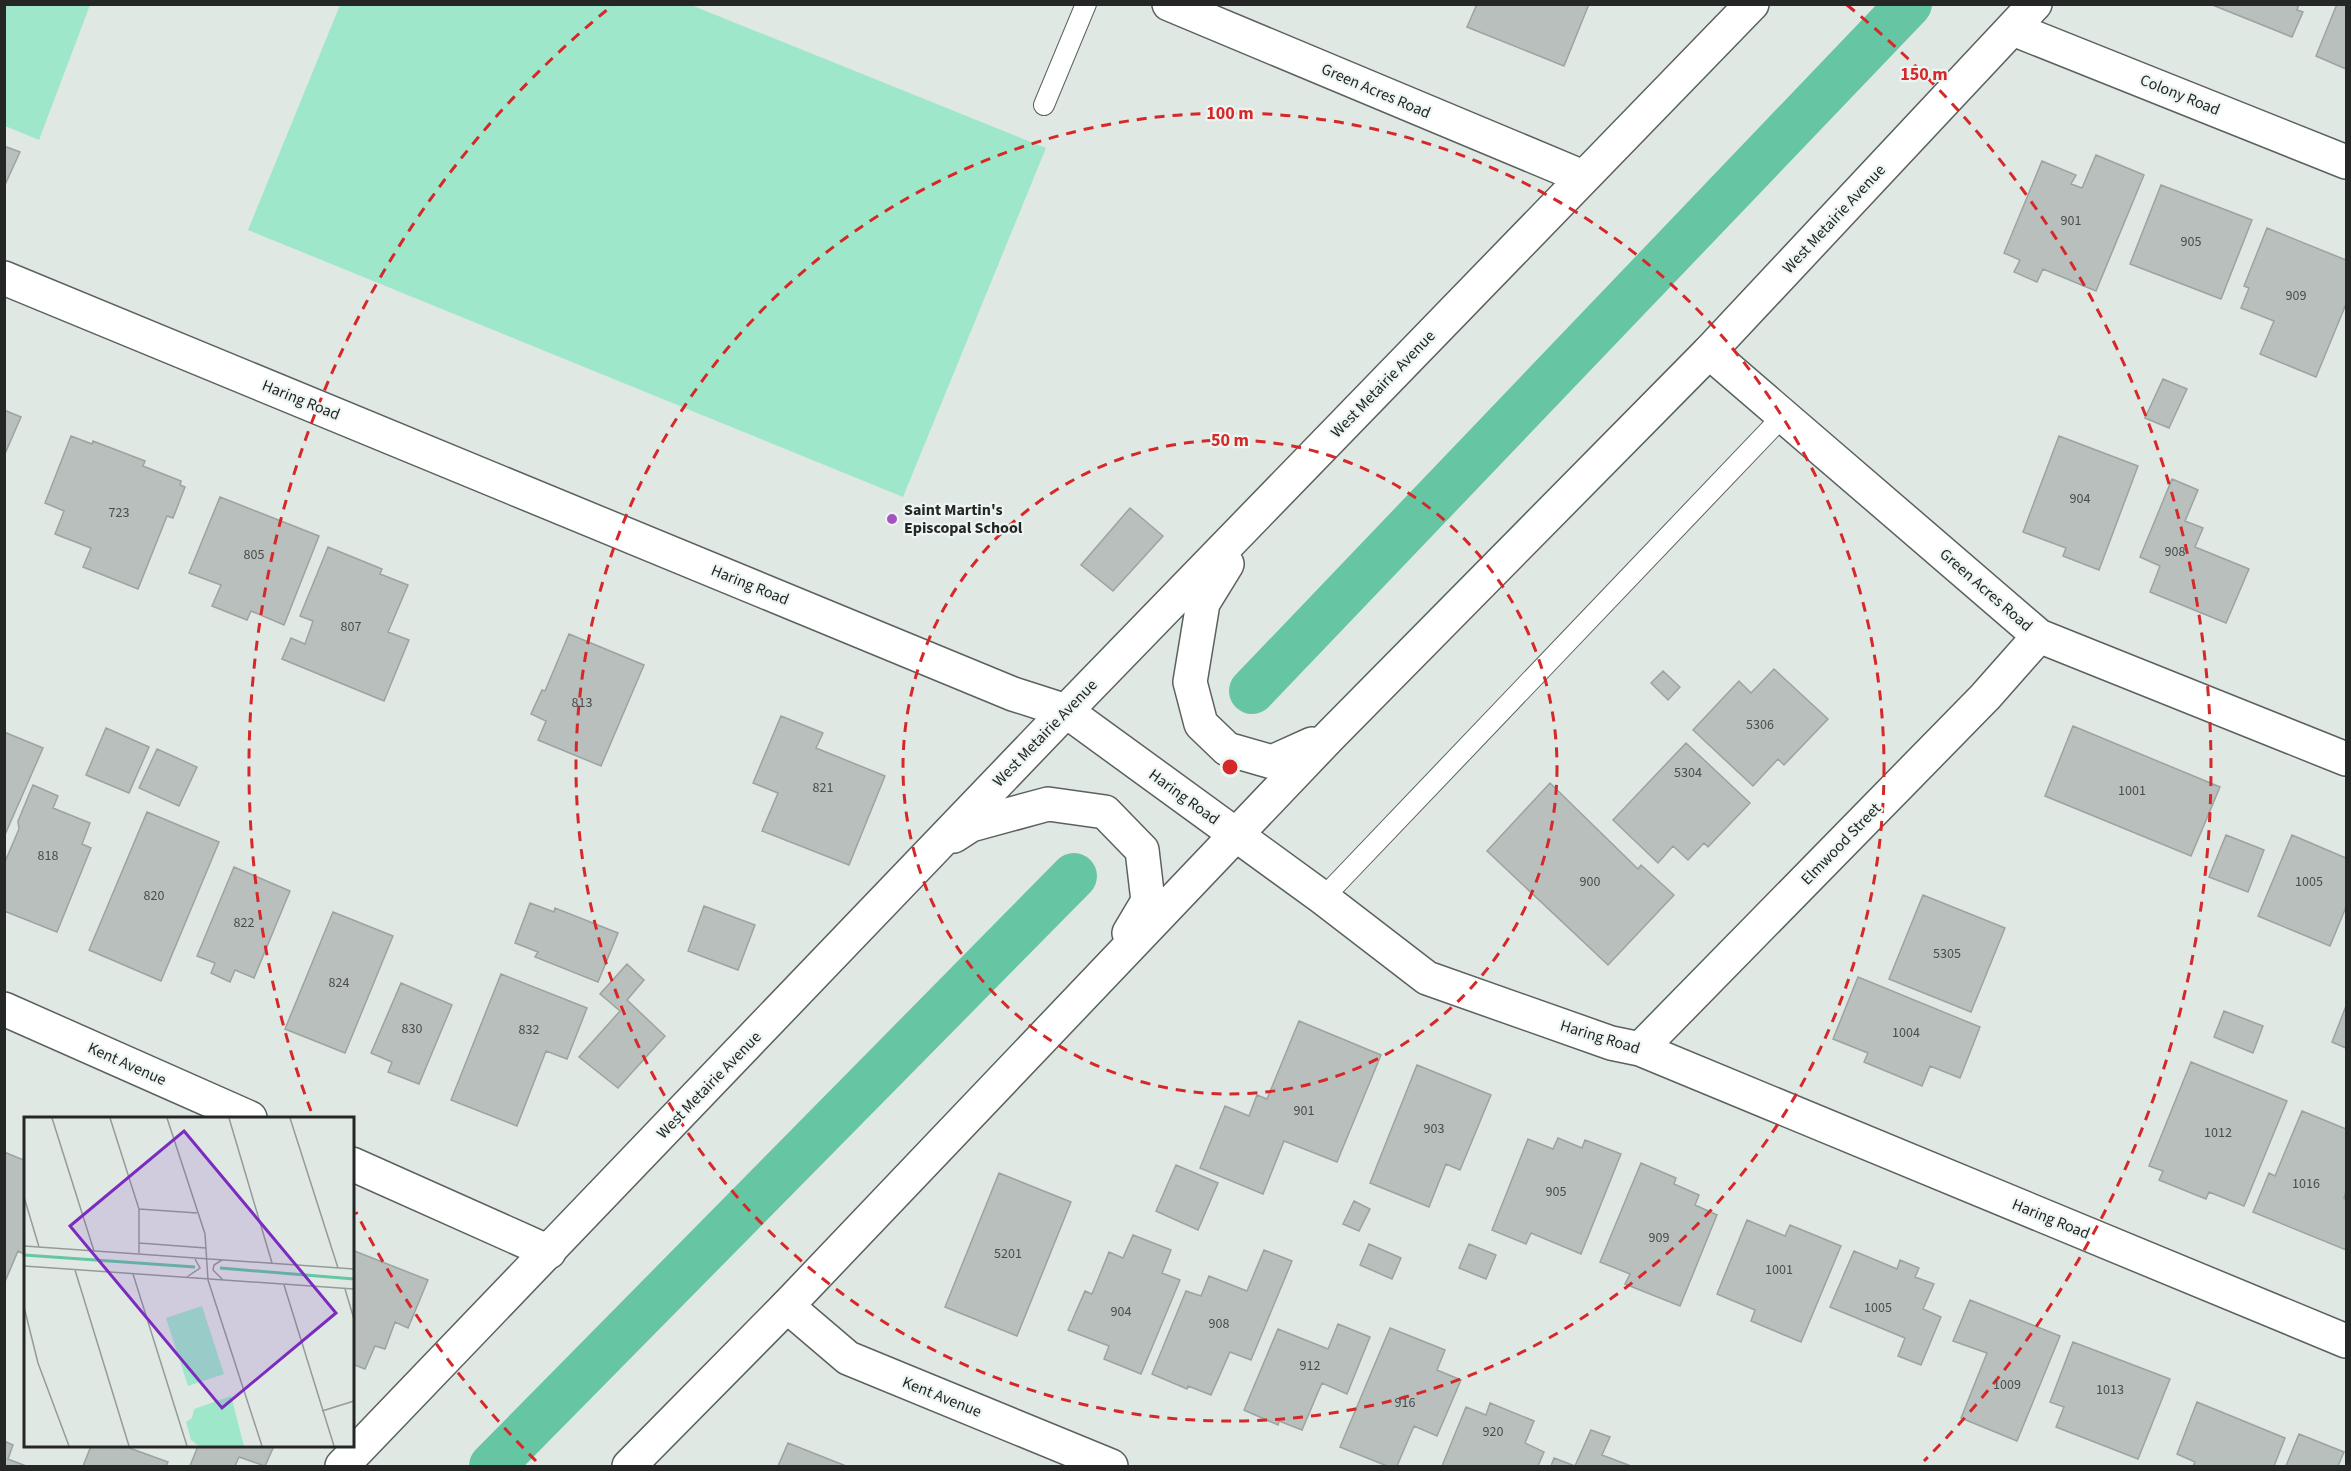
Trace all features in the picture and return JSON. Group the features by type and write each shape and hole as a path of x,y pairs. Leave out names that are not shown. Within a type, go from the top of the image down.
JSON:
{"street":[{"name":"Green Acres Road","path":"1169,4 1583,177"},
{"name":"West Metairie Avenue","path":"342,1467 1066,711 1752,4"},
{"name":"West Metairie Avenue","path":"629,1467 787,1306 1235,834 1709,352 2036,4"},
{"name":"Colony Road","path":"2013,28 2346,162"},
{"name":"Haring Road","path":"4,278 1013,694 1066,711 1323,898 1427,978 1611,1043 1640,1049 2346,1341"},
{"name":"Green Acres Road","path":"1709,352 2039,636 2346,759"},
{"path":"1255,516 1203,603 1190,682 1201,724 1227,749 1272,762 1331,735"},
{"name":"Elmwood Street","path":"1640,1049 1984,697 2039,636"},
{"path":"933,851 970,825 1048,804 1105,812 1142,850 1148,901 1108,968"},
{"name":"Kent Avenue","path":"4,1009 246,1117"},
{"path":"354,1165 549,1252"},
{"name":"Kent Avenue","path":"787,1306 848,1358 1111,1467"}],"lane":[{"path":"1044,105 1086,4"},
{"path":"1323,898 1784,416"}],"green space":[{"path":"4,5 90,5 39,140 5,126"},
{"path":"340,5 691,5 1046,148 903,497 248,230"}],"building":[{"path":"1477,4 1589,4 1564,66 1467,27"},
{"path":"2210,4 2299,4 2297,10 2303,12 2292,37"},
{"path":"2337,4 2346,4 2346,69 2316,56"},
{"path":"4,146 20,152 4,187"},
{"path":"2096,155 2144,175 2096,291 2043,269 2037,282 2014,272 2020,260 2004,253 2042,161 2076,175 2071,184 2082,188"},
{"path":"2161,185 2252,220 2221,299 2130,264"},
{"path":"2267,228 2346,260 2346,304 2316,377 2260,354 2274,321 2241,308 2249,288 2244,286"},
{"path":"2163,379 2187,389 2169,428 2145,418"},
{"path":"4,410 21,417 4,456"},
{"path":"71,436 92,444 93,441 145,461 143,466 181,481 180,485 185,487 173,518 167,516 138,589 83,567 91,548 55,534 64,511 45,503"},
{"path":"2059,436 2138,466 2099,570 2063,556 2066,548 2023,532"},
{"path":"2172,479 2198,490 2185,521 2203,528 2195,547 2249,569 2226,623 2150,592 2160,566 2140,557"},
{"path":"220,497 319,536 284,625 251,611 247,620 212,606 221,585 189,573"},
{"path":"1130,508 1163,536 1113,591 1081,565"},
{"path":"328,547 382,569 380,574 408,585 388,632 409,640 384,701 282,659 291,638 305,644 313,621 300,616"},
{"path":"569,634 644,665 601,766 538,740 546,721 531,714 542,690 545,691"},
{"path":"1774,669 1828,719 1784,765 1778,759 1753,786 1693,730 1739,681 1751,693"},
{"path":"1663,671 1680,687 1668,700 1651,683"},
{"path":"781,716 823,733 816,748 885,776 849,865 762,831 778,793 753,783"},
{"path":"2073,726 2220,787 2191,856 2045,796"},
{"path":"106,728 149,747 129,793 86,775"},
{"path":"4,732 43,748 4,837"},
{"path":"1686,743 1750,803 1708,847 1704,843 1688,860 1673,846 1658,863 1613,820"},
{"path":"157,749 197,767 179,806 139,788"},
{"path":"1550,783 1638,869 1641,865 1674,895 1608,965 1487,851"},
{"path":"33,785 58,796 53,808 90,823 82,844 91,848 57,932 4,911 4,864 19,829 18,821"},
{"path":"147,812 219,842 161,981 89,950"},
{"path":"2226,835 2264,850 2248,892 2209,877"},
{"path":"2292,835 2346,858 2346,907 2330,946 2258,916"},
{"path":"234,867 290,891 254,978 235,970 230,982 211,973 215,963 197,956"},
{"path":"1923,895 2005,928 1971,1012 1889,979"},
{"path":"530,903 554,912 555,908 618,933 598,982 535,957 538,952 515,943"},
{"path":"704,906 755,925 738,970 688,951"},
{"path":"333,912 393,936 345,1053 285,1029"},
{"path":"627,964 644,980 627,1000 665,1036 618,1088 579,1057 620,1011 600,994"},
{"path":"501,974 587,1008 567,1059 546,1051 517,1126 451,1100"},
{"path":"1858,977 1980,1027 1960,1078 1930,1066 1922,1086 1864,1062 1868,1053 1833,1039"},
{"path":"401,983 452,1005 419,1084 388,1072 392,1062 371,1053"},
{"path":"2346,1006 2346,1048 2332,1042"},
{"path":"2224,1011 2263,1026 2253,1053 2214,1037"},
{"path":"1299,1021 1381,1055 1337,1162 1284,1141 1263,1194 1200,1168 1225,1106 1249,1116 1257,1095 1267,1099"},
{"path":"2191,1062 2287,1101 2244,1206 2209,1192 2206,1199 2159,1180 2163,1171 2149,1166"},
{"path":"1417,1065 1491,1095 1460,1170 1446,1164 1429,1207 1370,1183"},
{"path":"2302,1111 2346,1129 2344,1198 2346,1200 2346,1250 2253,1212 2269,1173 2275,1176"},
{"path":"1558,1138 1582,1148 1585,1140 1621,1154 1581,1254 1531,1233 1526,1244 1492,1230 1528,1139 1553,1149"},
{"path":"4,1152 24,1160 24,1254 18,1251 4,1284"},
{"path":"1641,1163 1676,1178 1674,1184 1699,1195 1695,1205 1717,1215 1680,1306 1625,1284 1630,1274 1600,1262"},
{"path":"1176,1165 1218,1183 1198,1230 1156,1211"},
{"path":"999,1173 1071,1202 1017,1336 945,1307"},
{"path":"1354,1201 1370,1209 1359,1231 1343,1224"},
{"path":"1747,1220 1785,1236 1790,1225 1841,1246 1801,1342 1751,1321 1755,1310 1717,1294"},
{"path":"1133,1235 1171,1250 1162,1273 1180,1280 1141,1374 1104,1359 1109,1346 1068,1330 1085,1291 1092,1294 1109,1252 1123,1258"},
{"path":"1369,1244 1401,1258 1392,1279 1360,1265"},
{"path":"1469,1244 1496,1255 1486,1279 1459,1268"},
{"path":"1264,1250 1292,1261 1251,1360 1230,1352 1211,1395 1188,1386 1187,1389 1152,1374 1186,1291 1201,1296 1209,1276 1247,1291"},
{"path":"354,1251 428,1280 408,1328 395,1322 385,1349 375,1346 365,1369 354,1365"},
{"path":"1854,1251 1897,1269 1900,1260 1919,1268 1915,1277 1934,1284 1923,1309 1941,1317 1921,1365 1898,1356 1905,1338 1830,1307"},
{"path":"1970,1300 2060,1336 2017,1441 1961,1418 1987,1353 1953,1341"},
{"path":"1338,1324 1370,1337 1347,1394 1322,1383 1302,1430 1279,1421 1278,1425 1244,1410 1278,1329 1328,1349"},
{"path":"1390,1328 1445,1350 1437,1370 1461,1380 1437,1436 1414,1426 1397,1466 1387,1466 1340,1447"},
{"path":"2073,1342 2170,1379 2138,1459 2056,1427 2064,1407 2050,1402"},
{"path":"2197,1402 2285,1438 2274,1466 2193,1466 2195,1462 2177,1454"},
{"path":"1490,1403 1534,1421 1525,1443 1544,1452 1538,1466 1442,1466 1466,1407 1486,1415"},
{"path":"1591,1430 1610,1437 1602,1455 1631,1466 1575,1466"},
{"path":"2299,1434 2344,1452 2338,1466 2286,1466"},
{"path":"4,1441 13,1445 8,1459 26,1466 4,1466"},
{"path":"788,1443 846,1466 778,1466"},
{"path":"91,1447 127,1447 168,1462 166,1466 83,1466"},
{"path":"198,1447 274,1447 265,1466 239,1457 235,1466 190,1466"},
{"path":"1554,1458 1575,1466 1551,1466"}],"waterway":[{"path":"1252,691 1909,4"},
{"path":"492,1466 1074,876"}],"place":[{"name":"Saint Martin's Episcopal School","path":"892,519"}]}
